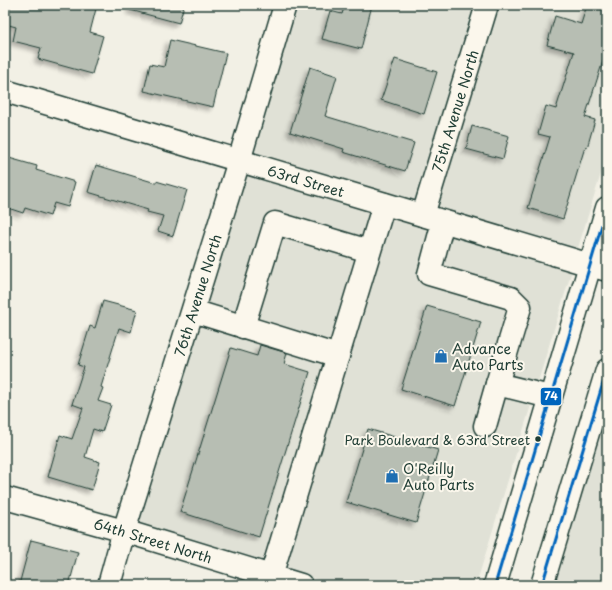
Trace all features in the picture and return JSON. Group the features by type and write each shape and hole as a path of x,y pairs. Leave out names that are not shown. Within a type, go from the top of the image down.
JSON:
{"street":[{"name":"76th Avenue North","path":"109,585 124,531 239,161 285,5"},
{"name":"75th Avenue North","path":"423,216 487,5"},
{"name":"63rd Street","path":"5,91 598,268"},
{"path":"271,576 384,204"},
{"path":"495,585 550,397 598,268 607,208"},
{"path":"443,222 429,274 511,298 520,307 485,426"},
{"path":"243,327 275,223 369,251"},
{"path":"192,311 338,356"},
{"path":"542,585 607,370"},
{"path":"497,384 550,397"},
{"name":"64th Street North","path":"5,498 124,531 301,585"}],"shaded area":[{"path":"297,5 475,5 415,203 253,154"},
{"path":"499,5 607,5 607,154 577,251 436,209"},
{"path":"247,173 572,270 476,585 335,585 138,525"},
{"path":"607,409 607,585 554,585"}],"building":[{"path":"5,5 97,5 90,32 103,36 92,74 38,59 41,48 13,41 16,27 5,24"},
{"path":"131,5 184,5 179,23 130,10"},
{"path":"345,5 372,5 361,49 322,39 330,11 342,14"},
{"path":"587,5 607,5 607,62 603,61 585,117 595,120 587,148 585,147 563,219 528,208 550,137 538,134 546,106 556,109 574,52 547,45 555,16 581,24"},
{"path":"170,40 226,53 213,107 144,91 150,64 164,67"},
{"path":"395,59 437,72 424,114 381,100"},
{"path":"310,67 337,76 325,116 414,143 405,171 343,152 344,149 290,132"},
{"path":"472,126 509,136 503,159 466,149"},
{"path":"9,158 37,166 36,170 75,182 68,207 54,203 50,216 25,208 23,213 5,207 5,171"},
{"path":"96,165 156,183 156,181 187,190 173,236 158,231 163,216 88,192"},
{"path":"103,301 137,310 131,332 119,328 101,387 103,388 98,401 111,405 102,432 93,429 85,457 100,462 92,490 48,477 60,435 72,439 83,408 72,404 84,367 78,365 90,326 95,328"},
{"name":"Advance Auto Parts","path":"427,306 481,322 455,406 401,389"},
{"path":"260,345 287,353 284,364 310,372 259,537 180,512 231,348 257,356"},
{"name":"O'Reilly Auto Parts","path":"368,429 438,450 416,523 346,502"},
{"path":"31,540 78,552 69,585 19,585"}],"transit line":[{"name":"74","path":"495,585 607,208"},
{"name":"74","path":"542,585 607,370"}],"place":[{"name":"Advance Auto Parts","path":"441,356"},
{"name":"Park Boulevard & 63rd Street","path":"538,439"},
{"name":"O'Reilly Auto Parts","path":"392,476"}]}
